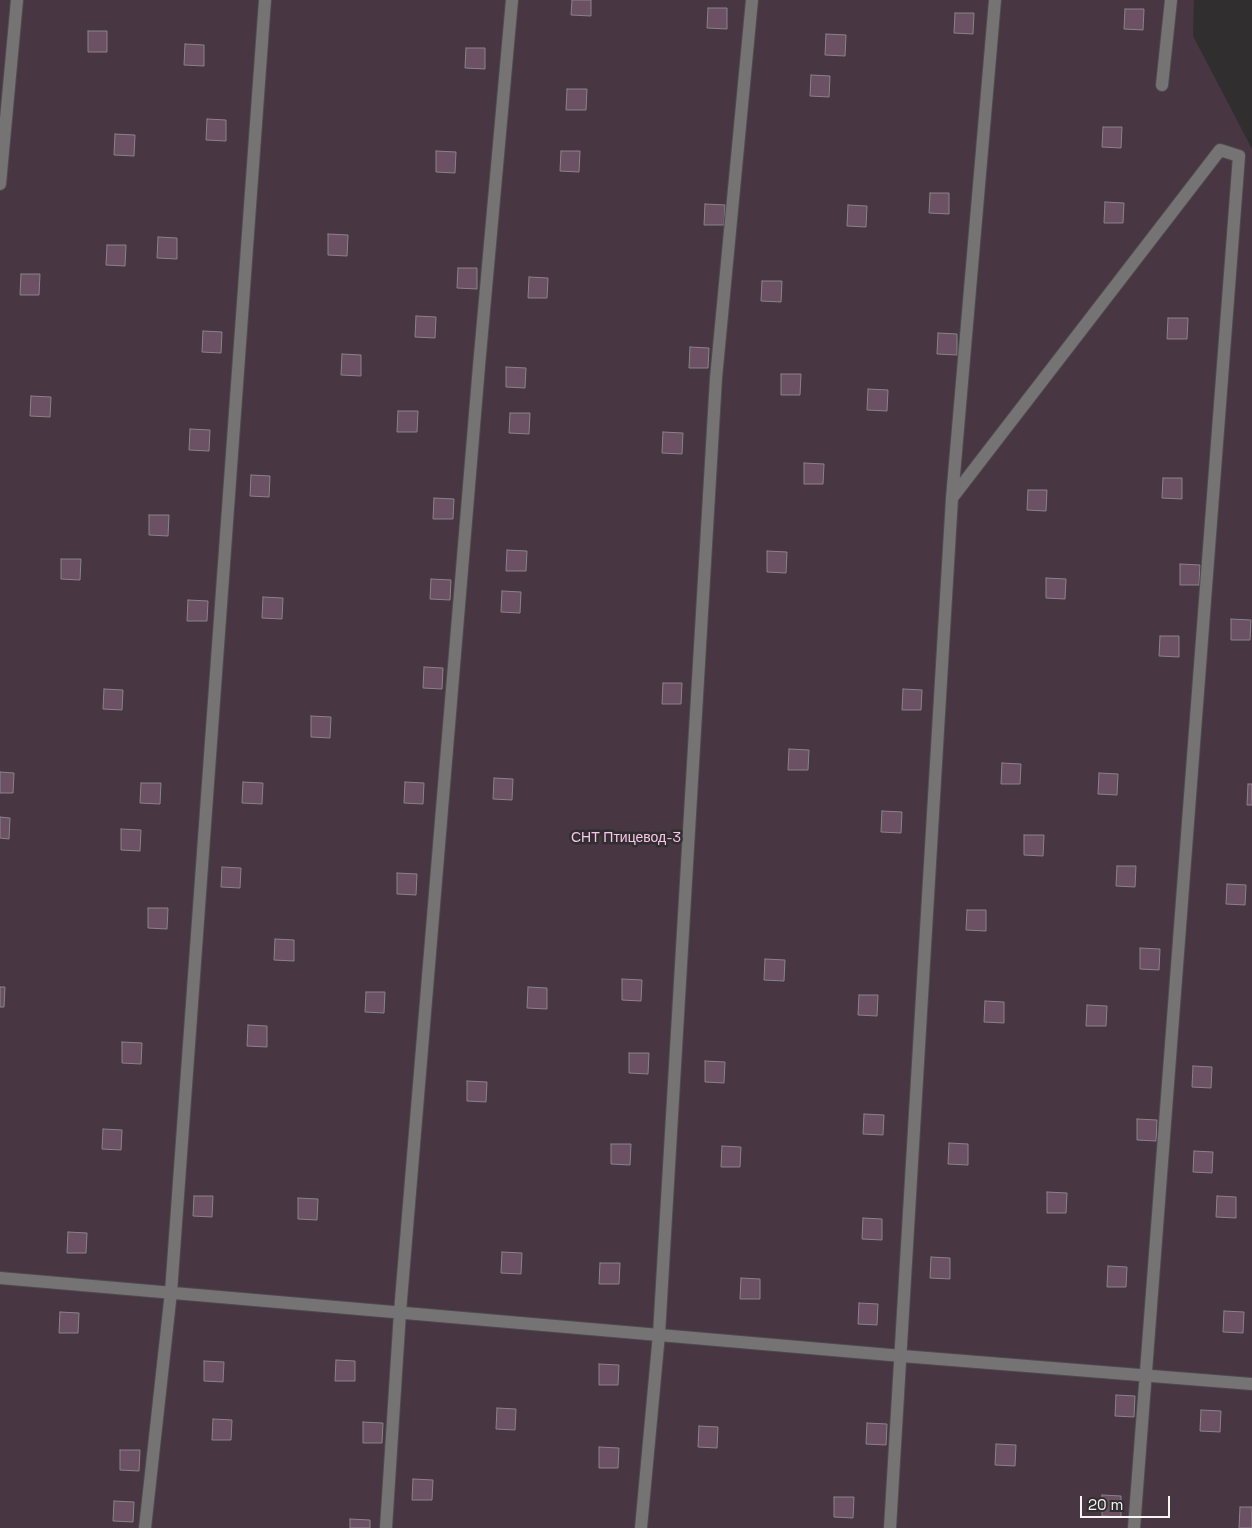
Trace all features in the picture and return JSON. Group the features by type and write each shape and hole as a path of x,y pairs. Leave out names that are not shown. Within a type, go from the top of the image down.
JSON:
{"lane":[{"path":"0,184 17,0"},
{"path":"145,1528 171,1292 265,0"},
{"path":"386,1528 400,1312 479,366 512,0"},
{"path":"641,1528 659,1334 716,378 752,0"},
{"path":"890,1528 902,1356 952,498 995,0"},
{"path":"1162,86 1171,0"},
{"path":"952,498 1220,150 1239,156 1134,1528"},
{"path":"0,1278 902,1356 1252,1384"}],"green space":[{"name":"СНТ Птицевод-3","path":"0,0 1194,0 1193,36 1252,149 1252,1528 0,1528"}],"building":[{"path":"572,0 591,0 591,16 571,15"},
{"path":"708,8 727,8 727,29 707,28"},
{"path":"1125,9 1144,9 1143,30 1124,29"},
{"path":"955,13 974,13 973,34 954,33"},
{"path":"88,31 107,31 107,52 88,52"},
{"path":"826,34 846,35 845,56 825,55"},
{"path":"185,44 204,45 204,66 184,65"},
{"path":"466,48 485,48 485,69 465,68"},
{"path":"811,75 830,76 829,97 810,96"},
{"path":"567,89 587,89 586,110 566,110"},
{"path":"207,119 226,120 226,141 206,140"},
{"path":"1103,127 1122,127 1121,148 1102,147"},
{"path":"115,134 135,135 134,156 114,155"},
{"path":"436,151 456,152 455,173 436,172"},
{"path":"561,151 580,151 579,172 560,171"},
{"path":"930,193 949,193 949,214 929,213"},
{"path":"1105,202 1124,203 1123,223 1104,223"},
{"path":"705,204 725,205 724,225 704,225"},
{"path":"848,205 867,206 866,227 847,226"},
{"path":"328,234 348,235 347,256 328,255"},
{"path":"158,237 177,238 177,259 157,258"},
{"path":"107,245 126,245 125,266 106,265"},
{"path":"458,268 477,268 477,289 457,288"},
{"path":"21,274 40,274 39,295 20,295"},
{"path":"529,277 548,278 547,298 528,298"},
{"path":"762,281 782,281 781,302 761,301"},
{"path":"416,316 436,317 435,338 415,337"},
{"path":"1168,318 1188,318 1187,339 1167,339"},
{"path":"203,331 222,332 221,353 202,352"},
{"path":"938,333 957,334 957,355 937,354"},
{"path":"690,347 709,348 708,368 689,368"},
{"path":"342,354 361,355 361,376 341,375"},
{"path":"506,367 526,368 525,388 506,387"},
{"path":"781,374 801,374 800,395 781,395"},
{"path":"868,389 888,390 887,411 867,410"},
{"path":"31,396 51,397 50,417 30,416"},
{"path":"398,411 418,411 417,432 397,432"},
{"path":"510,413 530,413 529,434 509,433"},
{"path":"190,429 210,430 209,451 189,450"},
{"path":"663,432 683,433 682,454 662,453"},
{"path":"804,463 824,464 823,484 804,484"},
{"path":"251,475 270,476 269,497 250,496"},
{"path":"1163,478 1182,478 1182,499 1162,498"},
{"path":"1028,490 1047,490 1046,511 1027,510"},
{"path":"434,498 454,499 453,519 433,519"},
{"path":"149,515 169,515 168,536 149,535"},
{"path":"507,550 527,551 526,571 506,571"},
{"path":"767,551 787,552 786,573 767,572"},
{"path":"61,559 81,559 80,580 61,579"},
{"path":"1180,564 1200,565 1199,585 1180,585"},
{"path":"1046,578 1066,579 1065,599 1046,598"},
{"path":"431,579 451,580 450,600 430,599"},
{"path":"502,591 521,592 520,613 501,612"},
{"path":"263,597 283,598 282,619 262,618"},
{"path":"188,600 208,601 207,621 187,621"},
{"path":"1231,619 1251,620 1250,640 1231,640"},
{"path":"1160,636 1179,636 1179,657 1159,656"},
{"path":"424,667 443,668 442,689 423,688"},
{"path":"663,683 682,683 681,704 662,704"},
{"path":"104,689 123,690 122,710 103,709"},
{"path":"903,689 922,690 921,710 902,710"},
{"path":"311,716 331,717 330,738 311,737"},
{"path":"789,749 809,750 808,770 788,770"},
{"path":"1002,763 1021,764 1020,784 1001,784"},
{"path":"0,772 14,773 13,793 0,793"},
{"path":"1099,773 1118,774 1117,795 1098,794"},
{"path":"494,778 513,779 512,800 493,799"},
{"path":"243,782 263,783 262,804 242,803"},
{"path":"405,782 424,783 423,804 404,803"},
{"path":"141,783 161,783 160,804 140,803"},
{"path":"1248,784 1252,784 1252,805 1247,805"},
{"path":"882,811 902,812 901,833 881,832"},
{"path":"0,817 10,818 9,839 0,838"},
{"path":"121,829 141,830 140,851 121,850"},
{"path":"1024,835 1044,835 1043,856 1024,855"},
{"path":"1117,866 1136,866 1135,887 1116,886"},
{"path":"222,867 241,868 240,888 221,887"},
{"path":"397,873 417,874 416,895 397,894"},
{"path":"1227,884 1246,885 1245,905 1226,904"},
{"path":"148,908 168,908 167,929 148,928"},
{"path":"967,910 986,910 986,931 966,930"},
{"path":"275,939 294,940 294,961 274,960"},
{"path":"1140,948 1160,949 1159,970 1140,969"},
{"path":"765,959 785,960 784,981 764,980"},
{"path":"622,979 642,980 641,1001 622,1000"},
{"path":"0,987 5,987 4,1007 0,1007"},
{"path":"528,987 547,988 547,1009 527,1008"},
{"path":"366,992 385,992 384,1013 365,1012"},
{"path":"859,995 878,995 877,1016 858,1015"},
{"path":"985,1001 1004,1002 1004,1023 984,1022"},
{"path":"1087,1005 1107,1006 1106,1026 1086,1026"},
{"path":"248,1025 267,1026 267,1047 247,1046"},
{"path":"122,1042 142,1043 141,1064 122,1063"},
{"path":"629,1053 649,1053 648,1074 629,1073"},
{"path":"705,1061 725,1062 724,1083 705,1082"},
{"path":"1193,1066 1212,1067 1211,1088 1192,1087"},
{"path":"467,1081 487,1082 486,1102 467,1101"},
{"path":"864,1114 884,1115 883,1135 863,1134"},
{"path":"1137,1119 1157,1120 1156,1141 1137,1140"},
{"path":"103,1129 122,1130 121,1150 102,1149"},
{"path":"949,1143 968,1144 968,1165 948,1164"},
{"path":"611,1144 631,1144 630,1165 611,1164"},
{"path":"722,1146 741,1147 740,1167 721,1167"},
{"path":"1194,1151 1213,1152 1212,1173 1193,1172"},
{"path":"1047,1192 1067,1193 1066,1213 1047,1213"},
{"path":"194,1196 213,1196 212,1217 193,1216"},
{"path":"1217,1196 1236,1197 1236,1218 1216,1217"},
{"path":"298,1198 318,1199 317,1220 298,1219"},
{"path":"863,1218 882,1219 882,1240 862,1239"},
{"path":"68,1232 87,1233 86,1253 67,1253"},
{"path":"502,1252 522,1253 521,1274 501,1273"},
{"path":"931,1257 950,1258 950,1279 930,1278"},
{"path":"600,1263 620,1263 619,1284 599,1284"},
{"path":"1108,1266 1127,1267 1126,1287 1107,1287"},
{"path":"741,1278 760,1279 760,1299 740,1299"},
{"path":"859,1303 878,1304 877,1325 858,1324"},
{"path":"1224,1311 1244,1312 1243,1333 1223,1332"},
{"path":"60,1312 79,1313 78,1333 59,1333"},
{"path":"336,1360 355,1361 355,1381 335,1381"},
{"path":"204,1361 224,1362 223,1382 204,1381"},
{"path":"599,1364 619,1365 618,1385 599,1385"},
{"path":"1116,1395 1135,1396 1134,1417 1115,1416"},
{"path":"497,1408 516,1409 515,1430 496,1429"},
{"path":"1201,1410 1221,1411 1220,1432 1200,1431"},
{"path":"213,1419 232,1420 231,1440 212,1440"},
{"path":"363,1422 383,1423 382,1443 363,1443"},
{"path":"867,1423 887,1424 886,1445 866,1444"},
{"path":"699,1426 718,1427 717,1448 698,1447"},
{"path":"996,1444 1016,1445 1015,1466 995,1465"},
{"path":"599,1447 619,1448 618,1468 599,1468"},
{"path":"120,1450 140,1450 139,1471 120,1470"},
{"path":"413,1479 433,1480 432,1500 412,1500"},
{"path":"1102,1495 1121,1496 1121,1517 1102,1516"},
{"path":"834,1497 854,1497 853,1518 834,1517"},
{"path":"114,1501 134,1502 133,1522 113,1521"},
{"path":"1240,1507 1252,1507 1252,1528 1239,1528"},
{"path":"350,1519 370,1520 370,1528 350,1528"}]}
